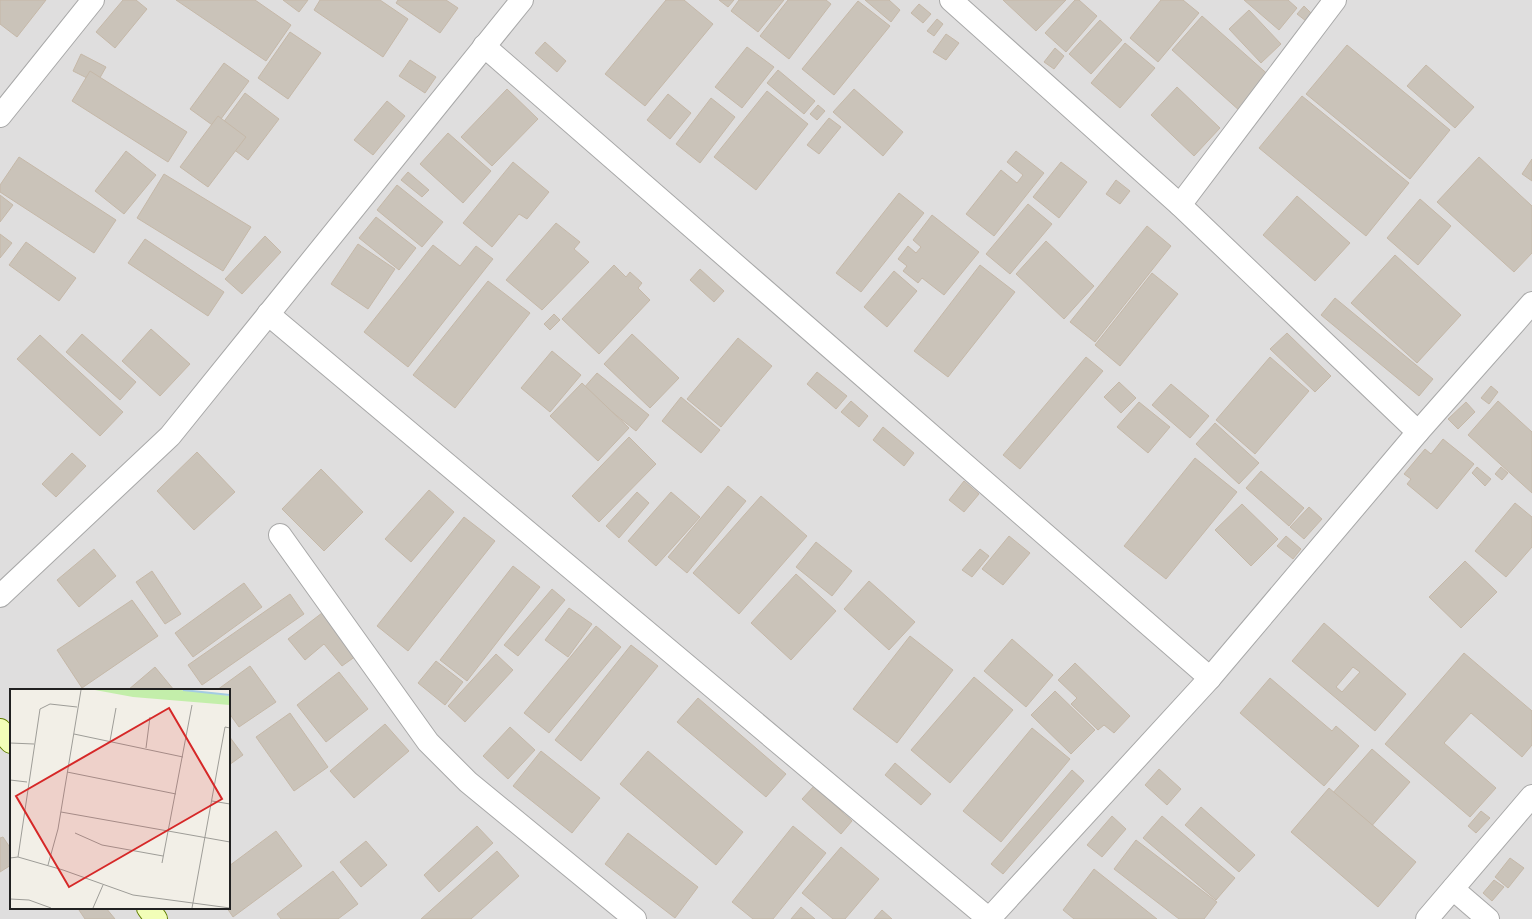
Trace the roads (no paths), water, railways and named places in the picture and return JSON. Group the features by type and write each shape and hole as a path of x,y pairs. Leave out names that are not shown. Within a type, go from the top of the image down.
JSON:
{"street":[{"path":"0,116 92,0"},
{"path":"0,596 170,436 522,0"},
{"path":"951,0 1180,204 1418,432"},
{"path":"1180,204 1335,0"},
{"path":"484,46 1210,678"},
{"path":"268,314 989,919 1210,678 1418,432 1532,303"},
{"path":"280,535 428,742 468,782 635,919"},
{"path":"0,730 10,741"},
{"path":"1427,919 1532,796"},
{"path":"1453,889 1488,919"},
{"path":"149,909 156,919"}]}
